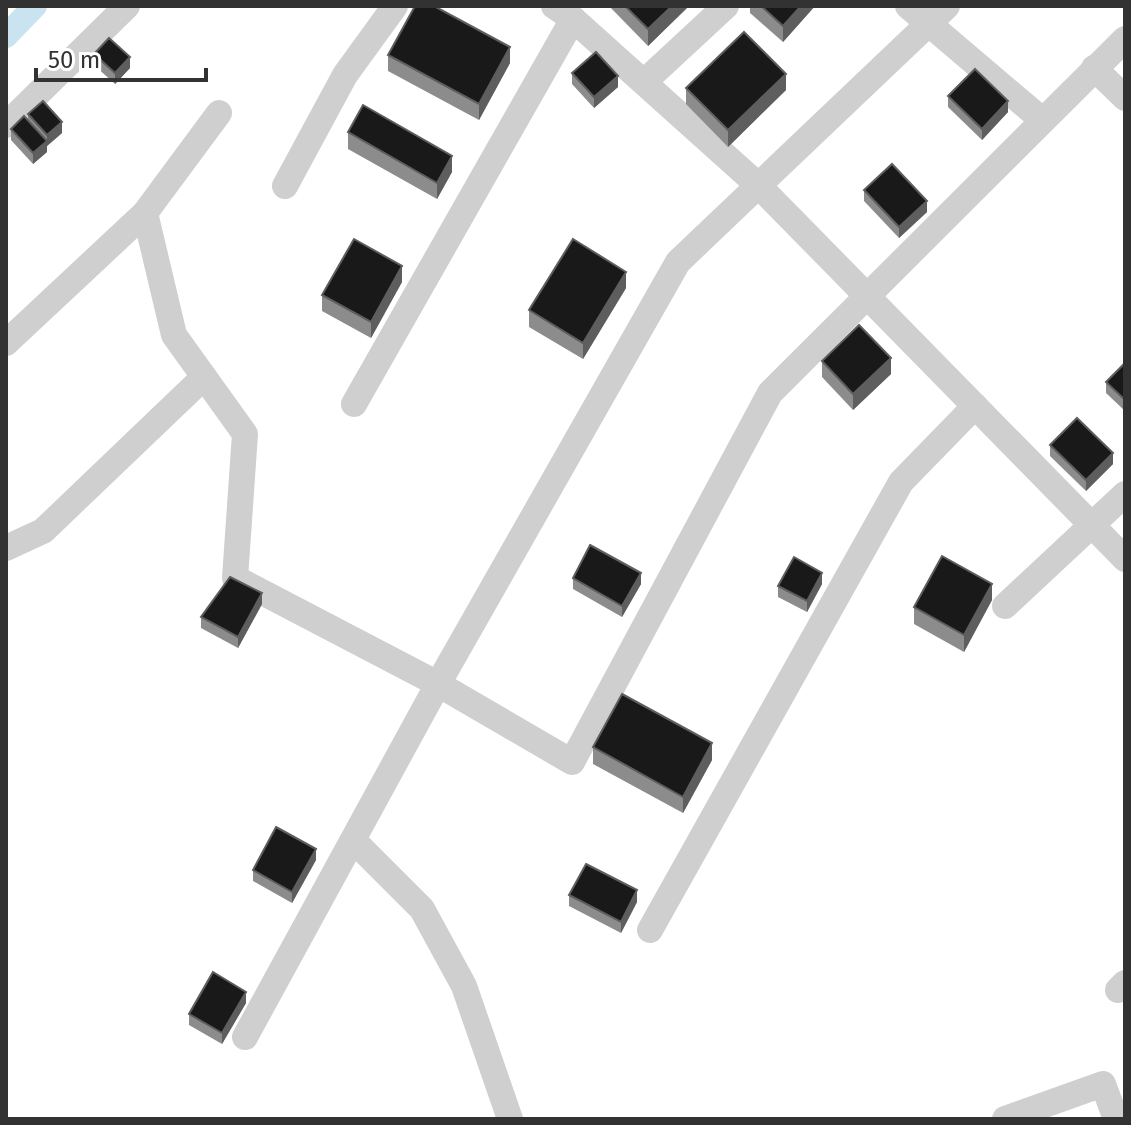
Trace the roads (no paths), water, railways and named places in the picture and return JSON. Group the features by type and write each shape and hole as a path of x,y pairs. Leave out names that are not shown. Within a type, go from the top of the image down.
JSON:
{"street":[{"path":"6,125 127,6"},
{"path":"285,186 345,75 395,6"},
{"path":"644,82 726,6"},
{"path":"908,6 938,15 1041,119"},
{"path":"354,404 563,12 758,185 1125,559"},
{"path":"245,1037 438,684 678,262 938,15"},
{"path":"145,213 174,335 245,434 235,578 438,684 572,762 770,393 1041,119 1125,39"},
{"path":"1094,68 1125,98"},
{"path":"6,343 145,213 219,113"},
{"path":"6,548 43,531 204,377"},
{"path":"650,930 901,482 975,406"},
{"path":"1005,606 1090,523 1125,494"},
{"path":"354,841 422,909 464,986 510,1119"},
{"path":"1005,1119 1103,1084 1116,1119"}],"waterway":[{"path":"6,36 35,6"}]}
